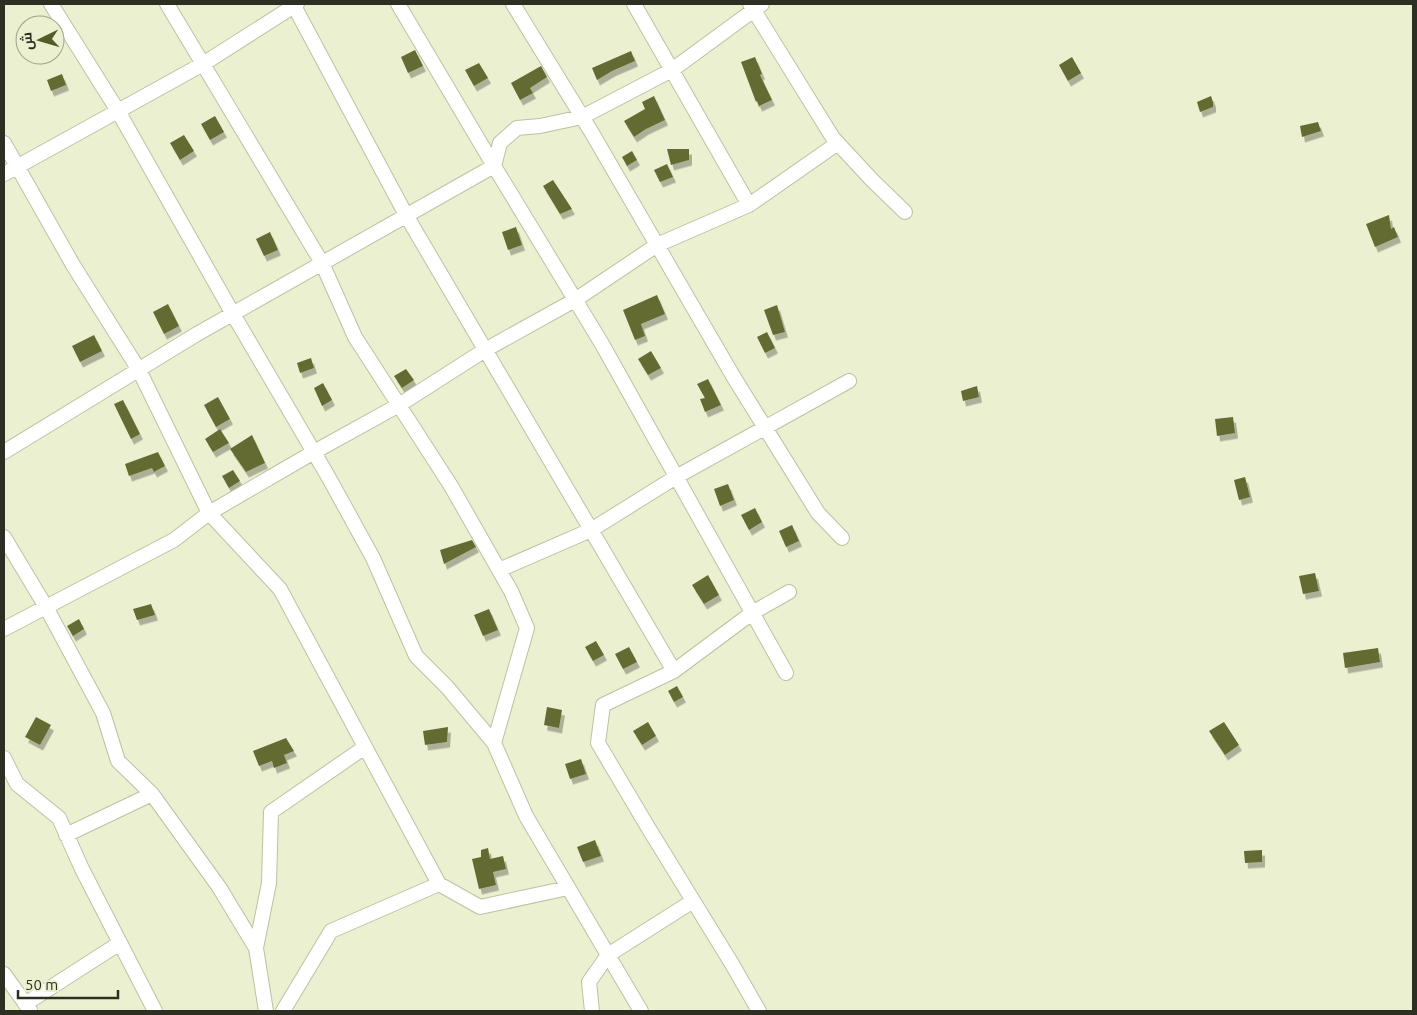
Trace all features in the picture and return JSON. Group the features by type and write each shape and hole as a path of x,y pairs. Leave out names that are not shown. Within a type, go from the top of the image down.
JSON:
{"street":[{"path":"51,4 118,112 314,452 373,558 416,656 447,687 494,743 526,816 642,1011"},
{"path":"167,4 322,263 355,337 451,486 512,591 527,628 494,743"},
{"path":"4,174 203,64 295,4 406,215 674,671"},
{"path":"398,4 602,344 786,674"},
{"path":"513,4 582,117 732,376 818,513 842,538"},
{"path":"634,4 749,204"},
{"path":"4,452 233,314 494,166 500,143 517,128 540,126 582,117 672,70 755,6 833,138 905,212"},
{"path":"4,143 73,265 138,370 209,513 280,589 439,884 480,907 568,888"},
{"path":"4,629 174,540 209,513 399,405 486,350 575,300 657,245 749,204 838,143"},
{"path":"499,570 591,530 676,477 850,381"},
{"path":"4,536 46,607 103,713 118,761 152,794 219,887 256,948"},
{"path":"759,1011 598,743 603,705 674,671 752,613 789,592"},
{"path":"266,1011 256,948 269,882 271,812 365,747"},
{"path":"4,758 17,784 59,818 82,869 155,1011"},
{"path":"66,835 152,794"},
{"path":"282,1011 331,931 439,884"},
{"path":"592,1011 589,982 608,955 693,901"},
{"path":"4,974 28,1008 120,943"}],"building":[{"path":"415,50 423,66 408,73 401,57"},
{"path":"631,51 635,61 597,80 592,68"},
{"path":"755,57 762,74 760,75 772,100 759,106 741,62"},
{"path":"1072,57 1081,73 1068,81 1059,65"},
{"path":"479,63 488,78 474,86 465,70"},
{"path":"541,66 547,77 530,88 533,93 520,100 511,83"},
{"path":"62,74 66,85 51,91 47,80"},
{"path":"654,96 665,120 634,137 624,121 645,109 642,102"},
{"path":"1211,96 1213,107 1200,112 1197,102"},
{"path":"215,116 224,132 210,140 201,124"},
{"path":"1318,122 1321,131 1302,137 1300,126"},
{"path":"184,135 194,151 180,160 170,143"},
{"path":"667,149 689,149 689,160 671,165"},
{"path":"632,151 637,160 627,166 622,157"},
{"path":"667,164 673,177 660,182 654,170"},
{"path":"553,180 572,209 560,214 543,186"},
{"path":"1389,215 1391,229 1394,227 1398,237 1375,247 1366,224"},
{"path":"516,227 522,245 508,250 502,232"},
{"path":"270,232 278,250 264,256 256,239"},
{"path":"657,295 665,314 641,324 645,336 635,340 623,310"},
{"path":"168,304 179,326 164,334 153,312"},
{"path":"777,305 785,332 773,335 764,310"},
{"path":"767,332 775,348 765,353 757,337"},
{"path":"94,335 102,351 80,362 72,346"},
{"path":"651,351 661,368 648,375 638,359"},
{"path":"311,358 314,368 300,373 297,363"},
{"path":"406,369 414,380 402,388 394,376"},
{"path":"708,379 721,405 705,412 700,399 705,398 697,384"},
{"path":"323,383 332,400 322,406 314,388"},
{"path":"977,386 979,397 963,401 961,391"},
{"path":"218,397 230,419 216,427 204,405"},
{"path":"123,400 140,434 131,439 114,404"},
{"path":"1233,417 1235,433 1217,436 1215,419"},
{"path":"220,429 229,443 213,452 205,439"},
{"path":"252,435 265,463 246,472 230,449"},
{"path":"158,452 165,466 154,472 152,468 129,476 125,464"},
{"path":"233,470 240,481 229,488 222,476"},
{"path":"1245,477 1250,497 1239,500 1234,480"},
{"path":"728,484 734,500 720,506 714,489"},
{"path":"755,508 762,522 749,530 741,515"},
{"path":"792,525 799,541 786,547 779,531"},
{"path":"472,540 476,547 444,564 440,550"},
{"path":"1315,573 1319,591 1303,594 1299,576"},
{"path":"708,575 719,595 704,604 692,585"},
{"path":"151,604 155,615 137,620 133,609"},
{"path":"489,609 498,630 483,636 474,615"},
{"path":"79,619 84,629 73,636 67,626"},
{"path":"596,641 604,655 593,661 585,647"},
{"path":"629,647 637,662 623,669 615,654"},
{"path":"1378,648 1380,662 1345,668 1343,653"},
{"path":"677,686 683,697 674,702 668,691"},
{"path":"547,707 562,710 559,728 544,725"},
{"path":"36,717 51,725 40,745 25,737"},
{"path":"648,722 656,736 642,745 633,731"},
{"path":"1224,722 1239,745 1225,755 1209,731"},
{"path":"448,727 447,742 425,745 423,731"},
{"path":"286,738 294,751 284,755 287,763 274,768 272,761 259,766 253,751"},
{"path":"581,759 586,774 570,779 565,764"},
{"path":"595,840 601,856 583,862 577,847"},
{"path":"488,848 490,859 503,856 506,869 493,872 496,885 479,889 472,859 481,857 481,850"},
{"path":"1262,850 1262,862 1245,863 1244,851"}]}
